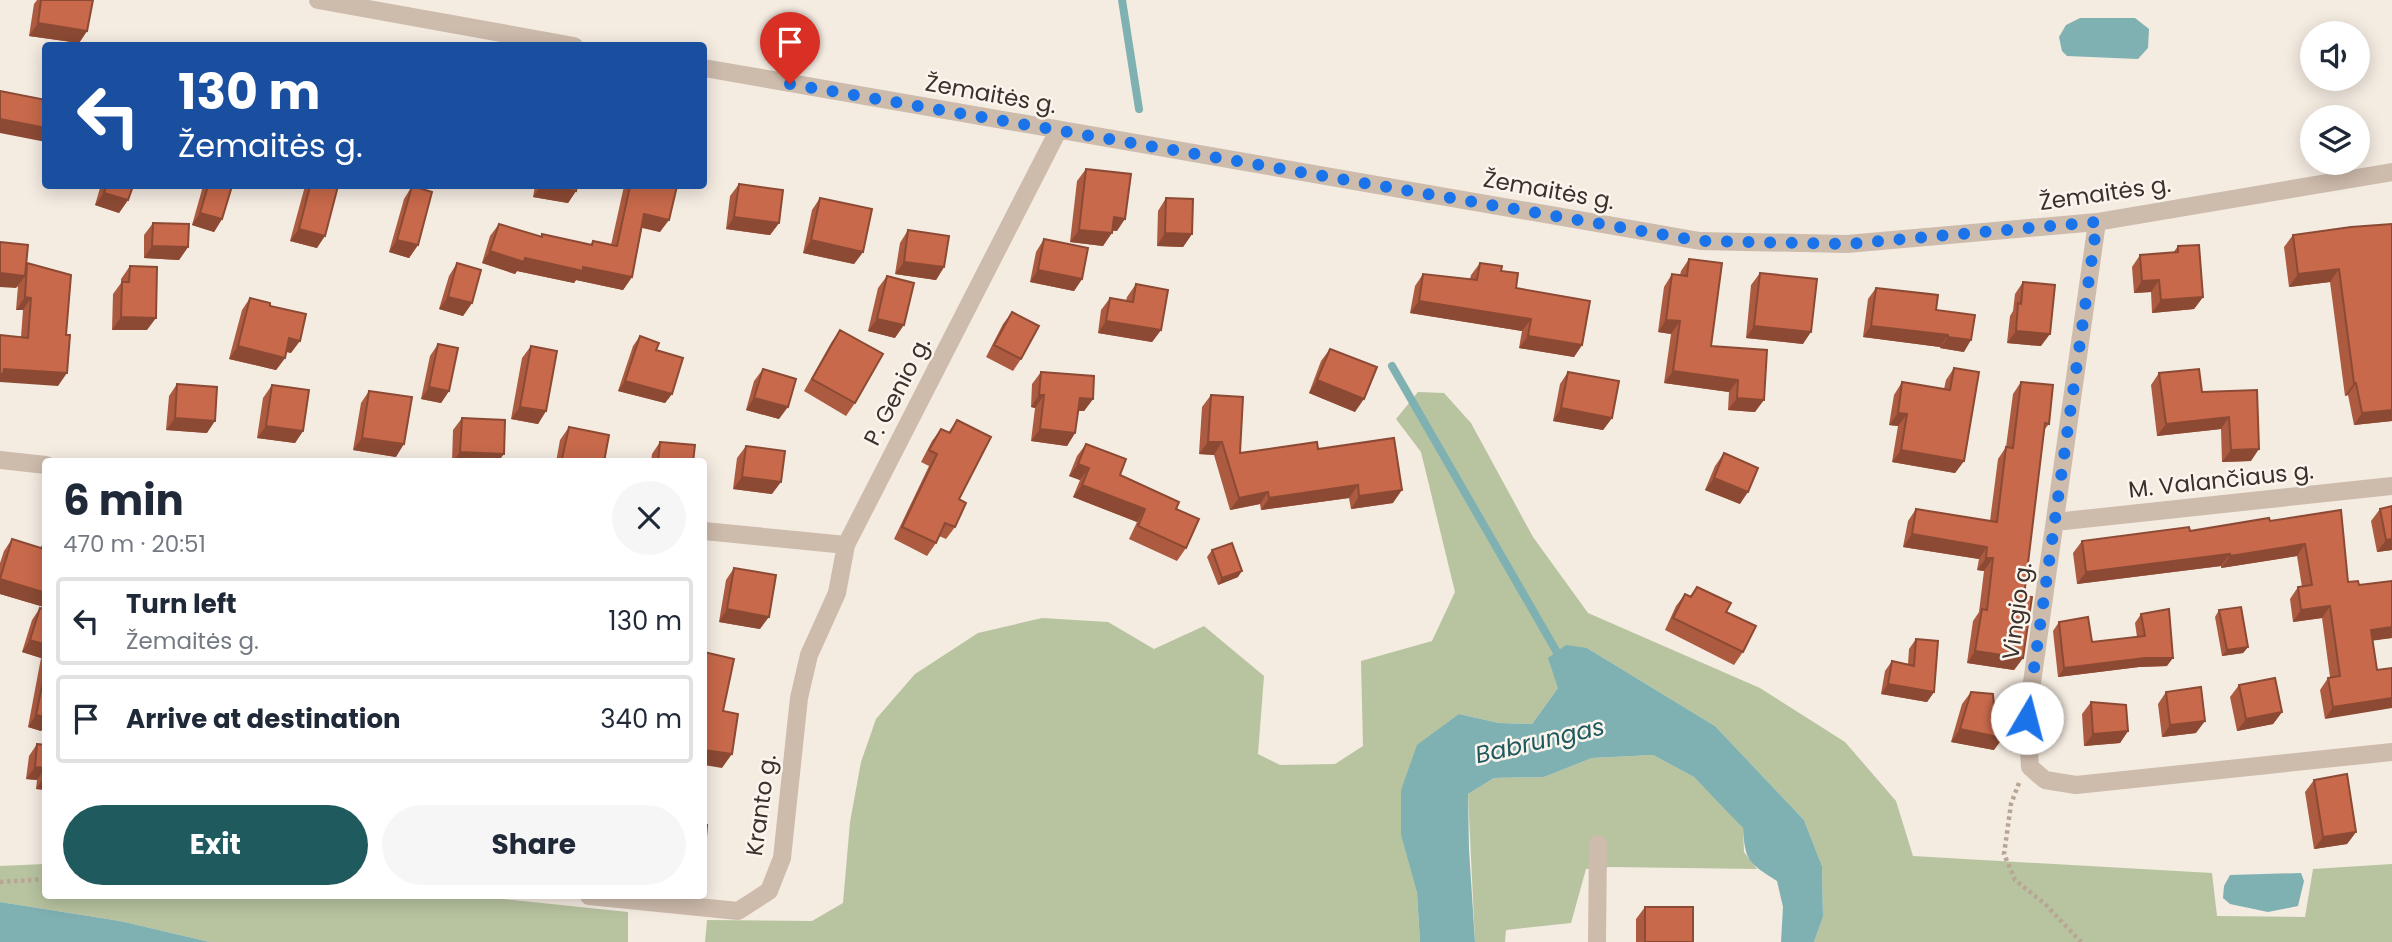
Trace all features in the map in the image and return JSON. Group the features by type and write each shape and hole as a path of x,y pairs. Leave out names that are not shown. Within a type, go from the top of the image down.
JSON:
{"street":[{"path":"318,0 552,42"},
{"name":"Žemaitės g.","path":"707,69 1700,241 1847,244 2097,222 2392,172"},
{"name":"P. Genio g.","path":"846,545 1058,131"},
{"name":"Vingio g.","path":"2030,767 2027,718 2097,222"},
{"path":"0,460 42,465"},
{"name":"M. Valančiaus g.","path":"2055,523 2392,486"},
{"path":"707,531 846,545"},
{"name":"Kranto g.","path":"619,899 738,911 769,891 782,858 799,698 809,654 837,593 846,545"},
{"path":"2030,767 2045,780 2076,785 2392,752"},
{"path":"1597,942 1598,844"}],"path":[{"path":"2030,767 2019,782 2011,804 2004,854 2015,880 2045,904 2081,942"},
{"path":"0,882 42,878"}],"green space":[{"path":"1418,392 1444,393 1471,423 1533,537 1588,613 1760,688 1845,742 1896,801 1913,856 2212,873 2217,916 2305,917 2313,869 2392,864 2392,942 1814,942 1823,917 1822,866 1804,820 1715,726 1587,648 1532,724 1499,723 1459,714 1401,834 1417,893 1420,942 705,942 707,920 812,921 843,903 850,822 861,762 876,719 915,674 978,633 1042,618 1108,622 1154,649 1204,626 1264,676 1258,754 1280,765 1335,764 1363,746 1361,661 1432,641 1455,592 1421,452 1396,419"},
{"path":"1653,755 1694,777 1731,814 1743,828 1744,852 1757,869 1586,869 1571,923 1506,930 1505,942 1475,942 1468,794 1494,778 1544,777 1592,758"},
{"path":"42,864 42,899 503,899 628,912 628,942 210,942 120,921 0,902 0,866"}],"water":[{"path":"2080,18 2135,18 2149,29 2148,48 2138,59 2067,56 2062,51 2059,37 2066,25"},
{"name":"Babrungas","path":"1566,645 1587,648 1715,726 1804,820 1822,866 1823,917 1814,942 1781,942 1783,907 1777,881 1750,861 1745,848 1743,828 1694,777 1653,755 1592,758 1544,777 1494,778 1468,794 1475,942 1420,942 1417,893 1401,835 1401,790 1417,745 1459,714 1499,723 1532,724 1558,688 1548,658"},
{"path":"2301,873 2304,881 2298,906 2268,912 2230,904 2223,898 2224,886 2230,875"},
{"path":"0,902 120,921 210,942 0,942"}],"building":[{"path":"41,0 93,0 87,31 38,23"},
{"path":"0,91 42,99 42,127 0,119"},
{"path":"1086,169 1131,174 1125,219 1114,217 1112,233 1079,230"},
{"path":"739,184 783,190 779,223 734,217"},
{"path":"105,189 132,189 128,200 104,193"},
{"path":"207,189 231,189 222,219 200,213"},
{"path":"309,189 337,189 325,236 299,229"},
{"path":"411,189 432,192 418,245 397,240"},
{"path":"629,189 676,189 669,220 644,214 632,277 583,267 583,271 525,258 524,262 490,251 499,224 542,237 542,234 592,245 593,241 617,246"},
{"path":"820,198 872,209 863,252 811,240"},
{"path":"1166,198 1193,199 1192,234 1165,233"},
{"path":"153,223 189,224 188,247 152,246"},
{"path":"2392,224 2392,410 2362,413 2354,383 2339,269 2298,274 2293,235"},
{"path":"908,230 949,236 944,267 904,262"},
{"path":"1044,239 1088,248 1082,279 1038,270"},
{"path":"0,242 28,245 25,276 0,273"},
{"path":"2199,245 2203,297 2161,300 2159,280 2142,281 2140,255 2178,252 2178,246"},
{"path":"1689,259 1722,263 1711,346 1767,350 1764,400 1737,398 1738,380 1673,371 1680,321 1666,320 1672,274 1687,276"},
{"path":"27,263 71,275 66,335 70,335 67,373 4,369 3,374 0,374 0,335 28,338 31,298 25,297"},
{"path":"457,263 481,270 472,303 448,297"},
{"path":"1480,263 1502,266 1501,271 1518,273 1516,288 1590,301 1582,345 1528,336 1531,319 1419,301 1423,274 1477,280"},
{"path":"130,266 157,267 156,318 121,317 122,282 129,282"},
{"path":"1760,273 1817,279 1811,332 1754,326"},
{"path":"887,276 914,283 904,325 877,319"},
{"path":"2023,282 2055,285 2050,334 2016,331"},
{"path":"1136,284 1168,290 1161,330 1106,321 1110,298 1133,302"},
{"path":"1876,288 1938,295 1936,310 1975,315 1971,340 1871,326"},
{"path":"250,298 270,303 270,306 306,314 300,341 289,338 285,358 238,346"},
{"path":"1012,312 1039,326 1021,359 994,345"},
{"path":"840,330 883,354 855,403 812,379"},
{"path":"640,336 659,343 656,350 683,358 672,394 625,381"},
{"path":"438,344 458,348 449,391 429,387"},
{"path":"531,346 557,351 546,411 520,407"},
{"path":"1330,349 1377,367 1364,399 1317,380"},
{"path":"1954,368 1979,372 1964,461 1901,450 1907,414 1898,413 1902,382 1950,390"},
{"path":"763,369 796,379 788,407 754,398"},
{"path":"2199,369 2202,392 2257,390 2259,449 2231,450 2229,417 2166,424 2159,373"},
{"path":"1041,372 1094,376 1093,399 1080,398 1075,433 1040,429 1044,395 1039,395"},
{"path":"1568,372 1619,381 1612,418 1561,408"},
{"path":"2021,382 2053,385 2049,424 2045,423 2024,596 2032,597 2023,658 1975,651 1982,609 1987,610 1993,558 1986,558 1987,547 1912,534 1916,509 1997,522 2006,447 2013,448"},
{"path":"177,384 217,387 215,421 175,418"},
{"path":"272,385 309,390 303,431 266,426"},
{"path":"369,391 412,397 404,444 362,438"},
{"path":"1211,395 1243,397 1240,453 1317,442 1318,449 1394,438 1402,490 1359,496 1358,485 1269,498 1268,492 1239,498 1222,442 1208,442"},
{"path":"462,418 505,420 504,454 460,452"},
{"path":"957,420 991,437 959,499 966,503 955,527 945,523 936,543 902,527 937,454 929,450 941,429 950,433"},
{"path":"569,427 609,435 605,458 562,458"},
{"path":"660,442 695,445 693,458 658,458"},
{"path":"1086,444 1126,459 1120,475 1179,502 1176,509 1199,519 1186,548 1138,526 1145,509 1082,485 1089,468 1078,464"},
{"path":"746,446 785,451 781,482 742,477"},
{"path":"1724,453 1758,468 1748,492 1714,478"},
{"path":"2392,506 2392,539 2386,540 2380,509"},
{"path":"2341,510 2348,582 2358,581 2359,585 2392,581 2392,627 2371,630 2377,670 2392,668 2392,698 2333,707 2328,678 2340,676 2330,606 2301,610 2298,587 2312,585 2305,544 2230,556 2086,572 2082,541 2189,527 2190,531"},
{"path":"12,539 42,548 42,592 0,579"},
{"path":"1232,543 1242,571 1222,578 1212,550"},
{"path":"734,568 776,575 769,617 727,609"},
{"path":"1697,587 1731,603 1726,612 1756,626 1743,652 1673,618 1685,594 1691,597"},
{"path":"2241,607 2248,647 2227,650 2219,610"},
{"path":"40,608 42,608 42,644 30,640"},
{"path":"2169,609 2173,658 2145,658 2064,668 2059,622 2088,617 2092,642 2145,636 2141,614"},
{"path":"1916,639 1938,641 1934,692 1888,684 1892,661 1914,666"},
{"path":"707,653 734,659 723,711 738,714 732,754 707,750"},
{"path":"2275,678 2282,712 2246,719 2239,685"},
{"path":"42,686 42,716 36,715"},
{"path":"2201,687 2205,721 2170,725 2166,692"},
{"path":"1971,692 1993,694 1994,707 2009,706 2003,738 1960,729"},
{"path":"2091,702 2126,705 2128,731 2093,734"},
{"path":"37,744 42,745 42,768 35,767"},
{"path":"2347,774 2356,832 2323,837 2314,780"},
{"path":"1645,907 1693,907 1693,942 1645,942"}],"waterway":[{"path":"1122,0 1139,109"},
{"path":"1392,366 1562,661"}],"route":[{"path":"790,84 1700,241 1847,244 2097,222 2027,718"}]}
